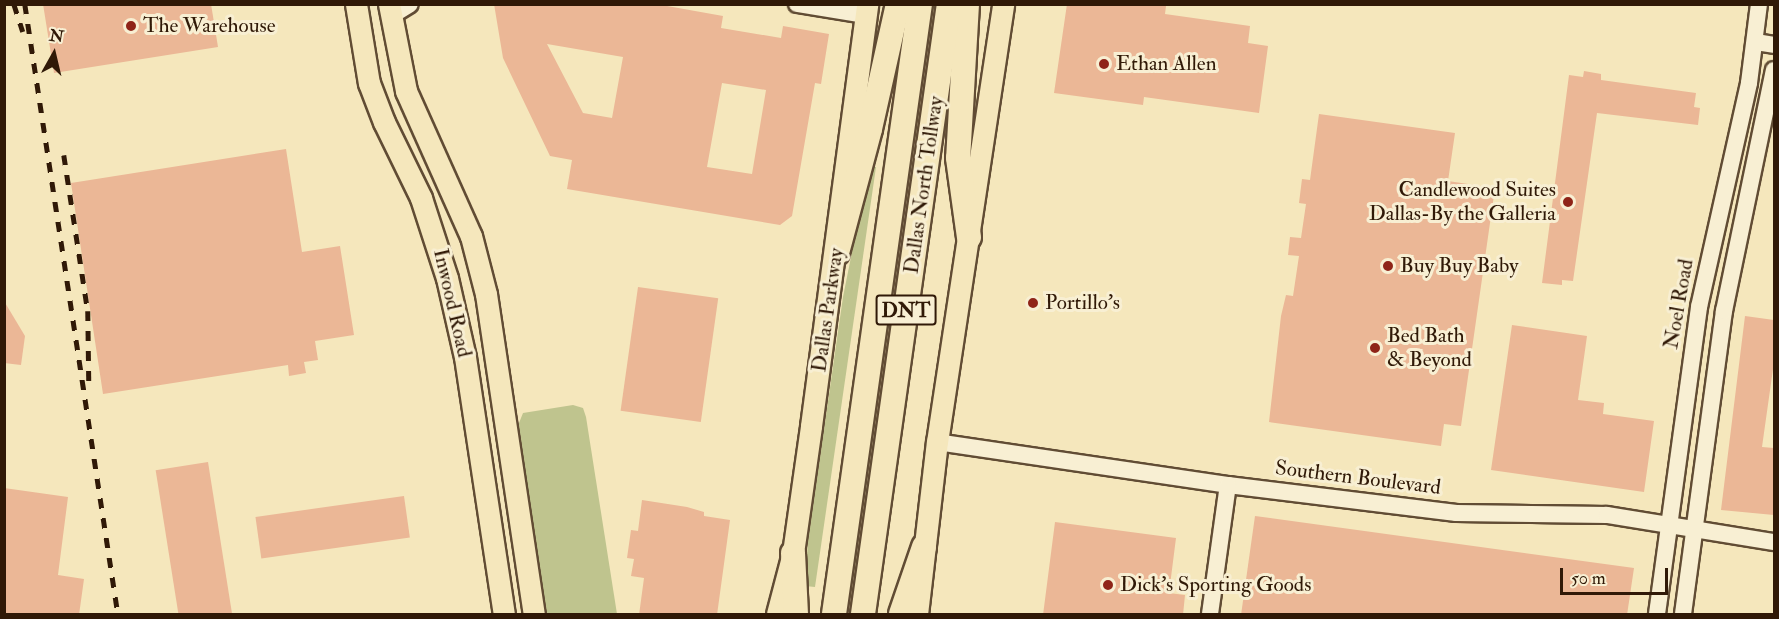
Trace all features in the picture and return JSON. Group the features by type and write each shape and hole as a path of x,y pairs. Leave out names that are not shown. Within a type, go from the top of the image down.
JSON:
{"highway":[{"path":"837,253 870,129 898,4"},
{"name":"Dallas North Tollway","path":"834,615 921,4"},
{"name":"Dallas North Tollway","path":"862,615 949,4"},
{"path":"967,4 957,158 969,237"},
{"path":"901,615 924,547"},
{"path":"793,553 796,615"}],"main road":[{"path":"917,615 937,442 1003,4"},
{"path":"357,14 390,10"},
{"name":"Inwood Road","path":"390,10 406,91 471,236 486,294 534,615"},
{"name":"Dallas Parkway","path":"777,615 793,553 837,253 866,10"},
{"name":"Inwood Road","path":"357,14 369,82 438,240 465,357 504,615"},
{"path":"472,407 501,402"}],"street":[{"path":"390,10 410,4"},
{"path":"797,4 866,10"},
{"name":"Noel Road","path":"1657,615 1699,307 1756,42 1759,4"},
{"path":"1756,42 1774,45"},
{"path":"1683,615 1724,311 1774,70"},
{"path":"1699,307 1724,311"},
{"name":"Southern Boulevard","path":"937,442 1228,485 1456,513 1607,515 1774,542"},
{"path":"1210,615 1228,485"}],"green space":[{"path":"869,167 876,167 815,587 805,586 808,541 843,297"},
{"path":"573,405 583,408 586,417 617,614 547,614 517,428 523,413"}],"building":[{"name":"The Warehouse","path":"43,4 211,4 218,47 54,73"},
{"path":"494,4 656,4 723,16 721,28 781,38 783,26 829,34 821,84 815,83 792,216 780,225 567,189 572,160 550,156 503,58","holes":["547,44 623,57 612,118 583,113","722,83 766,90 752,174 707,167"]},
{"path":"1067,4 1153,4 1166,6 1165,14 1250,26 1248,43 1268,46 1259,113 1144,97 1143,105 1054,93"},
{"name":"Candlewood Suites Dallas-By the Galleria","path":"1584,71 1601,74 1601,80 1696,93 1694,107 1700,108 1698,125 1597,113 1573,281 1562,280 1562,285 1542,283 1569,75 1583,77"},
{"path":"1319,114 1455,133 1448,181 1495,188 1461,426 1444,424 1441,446 1269,422 1281,316 1286,295 1293,296 1299,256 1288,255 1290,237 1301,238 1306,204 1299,203 1302,179 1310,180"},
{"path":"286,149 302,252 340,246 354,335 315,341 318,360 304,362 306,373 289,376 288,365 103,394 71,183"},
{"path":"638,287 718,298 701,422 621,411"},
{"path":"4,301 25,336 21,365 4,363"},
{"path":"1745,316 1774,320 1774,362 1762,447 1774,448 1774,515 1721,510"},
{"path":"1512,325 1587,336 1578,400 1604,403 1603,414 1654,421 1644,492 1491,470"},
{"path":"208,462 232,614 178,614 156,470"},
{"path":"4,488 68,497 58,575 84,579 79,615 4,615"},
{"path":"404,496 410,538 261,558 255,517"},
{"path":"642,500 687,507 704,512 704,516 730,520 717,615 639,615 644,578 631,576 634,559 627,558 631,530 638,531"},
{"path":"1255,516 1634,568 1627,615 1241,615"},
{"path":"1055,522 1176,538 1169,593 1185,595 1183,615 1043,615"}],"railway":[{"path":"14,4 23,32"},
{"path":"25,4 118,614"},
{"path":"64,155 88,311 89,384"}],"place":[{"name":"The Warehouse","path":"131,26"},
{"name":"Ethan Allen","path":"1104,64"},
{"name":"Candlewood Suites Dallas-By the Galleria","path":"1568,202"},
{"name":"Buy Buy Baby","path":"1388,266"},
{"name":"Portillo's","path":"1033,303"},
{"name":"Bed Bath & Beyond","path":"1375,348"},
{"name":"Dick's Sporting Goods","path":"1108,585"}]}
